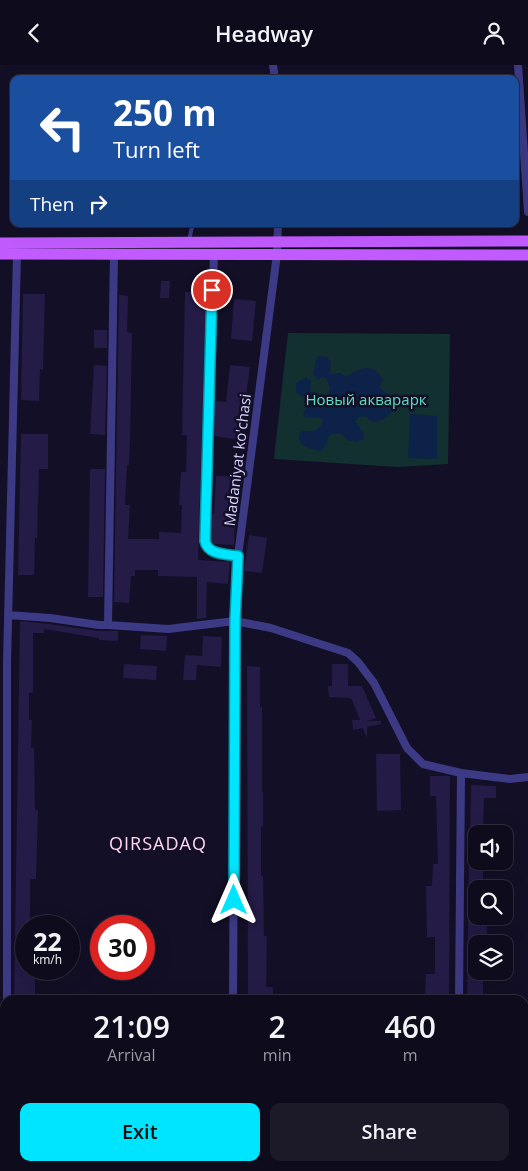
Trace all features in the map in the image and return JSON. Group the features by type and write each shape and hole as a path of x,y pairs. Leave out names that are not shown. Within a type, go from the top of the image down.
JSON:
{"main road":[{"path":"0,243 528,241"},
{"path":"0,254 528,255"}],"street":[{"path":"518,65 526,144 528,212"},
{"name":"Madaniyat ko'chasi","path":"233,995 235,621 238,556 277,254 278,227"},
{"path":"6,995 8,615 17,254"},
{"path":"108,625 114,254"},
{"path":"214,254 205,541 206,547 210,551 238,556"},
{"path":"8,615 50,618 99,625 168,629 235,621 271,628 348,653 358,661 374,683 407,748 423,764 461,773 510,779 528,777"},
{"path":"459,995 461,773"}],"lane":[{"path":"188,242 192,227"}],"green space":[{"name":"Новый акварарк","path":"288,333 450,334 448,464 398,467 274,459"}],"water":[{"path":"317,356 329,359 331,365 329,374 341,373 346,377 366,368 375,370 383,379 380,387 391,398 394,407 390,415 382,420 373,422 365,416 358,417 356,422 364,434 364,439 357,442 347,440 342,434 333,434 328,437 327,443 321,451 308,448 300,442 301,431 317,429 323,421 320,417 305,418 303,413 309,403 308,399 296,393 296,383 305,378 311,380 310,392 328,396 330,388 326,378 322,377 318,380 313,374"},
{"path":"410,414 437,416 437,459 408,458"}],"building":[{"path":"161,281 170,281 169,298 160,298"},
{"path":"185,292 206,292 198,560 230,562 228,584 207,582 206,618 197,619 197,577 158,576 158,570 135,570 135,576 131,576 129,603 114,602 119,295 128,296 127,332 132,333 129,465 127,465 125,505 130,505 128,539 159,539 159,532 181,533 182,505 179,505 181,472 186,472 187,435 182,435"},
{"path":"23,294 45,294 43,370 40,369 39,401 21,400"},
{"path":"234,299 256,301 252,341 231,339"},
{"path":"94,330 107,330 107,348 94,348"},
{"path":"94,365 107,366 105,435 90,434"},
{"path":"230,365 250,367 240,440 214,436 215,401 226,402"},
{"path":"21,434 48,434 48,469 39,469 34,575 18,575"},
{"path":"90,469 105,469 103,597 88,597"},
{"path":"216,476 231,476 230,515 235,515 234,545 213,544 211,539 211,514 214,514"},
{"path":"249,535 267,538 262,573 244,571"},
{"path":"20,621 98,631 118,631 118,641 99,640 99,638 44,629 44,633 33,633 33,693 29,693 29,720 32,720 31,748 34,748 35,810 38,810 36,879 30,879 30,915 15,915"},
{"path":"141,635 167,636 166,651 140,649"},
{"path":"203,636 222,637 221,667 197,665 196,680 183,680 185,655 202,656"},
{"path":"124,664 157,666 156,680 123,678"},
{"path":"332,664 348,664 348,686 362,686 376,718 367,721 381,721 381,724 367,727 367,738 363,728 353,730 352,720 360,720 351,698 329,697 328,686 332,686"},
{"path":"247,666 260,667 263,792 261,876 263,876 264,936 267,936 266,987 273,987 273,995 248,995"},
{"path":"376,754 400,754 401,810 377,811"},
{"path":"430,776 450,776 449,995 425,995 426,974 435,974 435,937 427,937 426,886 432,886 433,864 438,864 436,796 430,796"},
{"path":"471,785 496,786 496,798 484,798 483,825 470,825"},
{"path":"469,870 483,870 483,880 469,880"},
{"path":"468,925 487,925 487,935 468,935 468,980 483,980 483,995 467,995"},
{"path":"15,937 15,980 35,980 35,995 14,995"}],"district":[{"name":"QIRSADAQ","path":"158,843"}],"route":[{"path":"212,290 205,541 206,547 210,551 238,556 235,621 234,900"}]}
